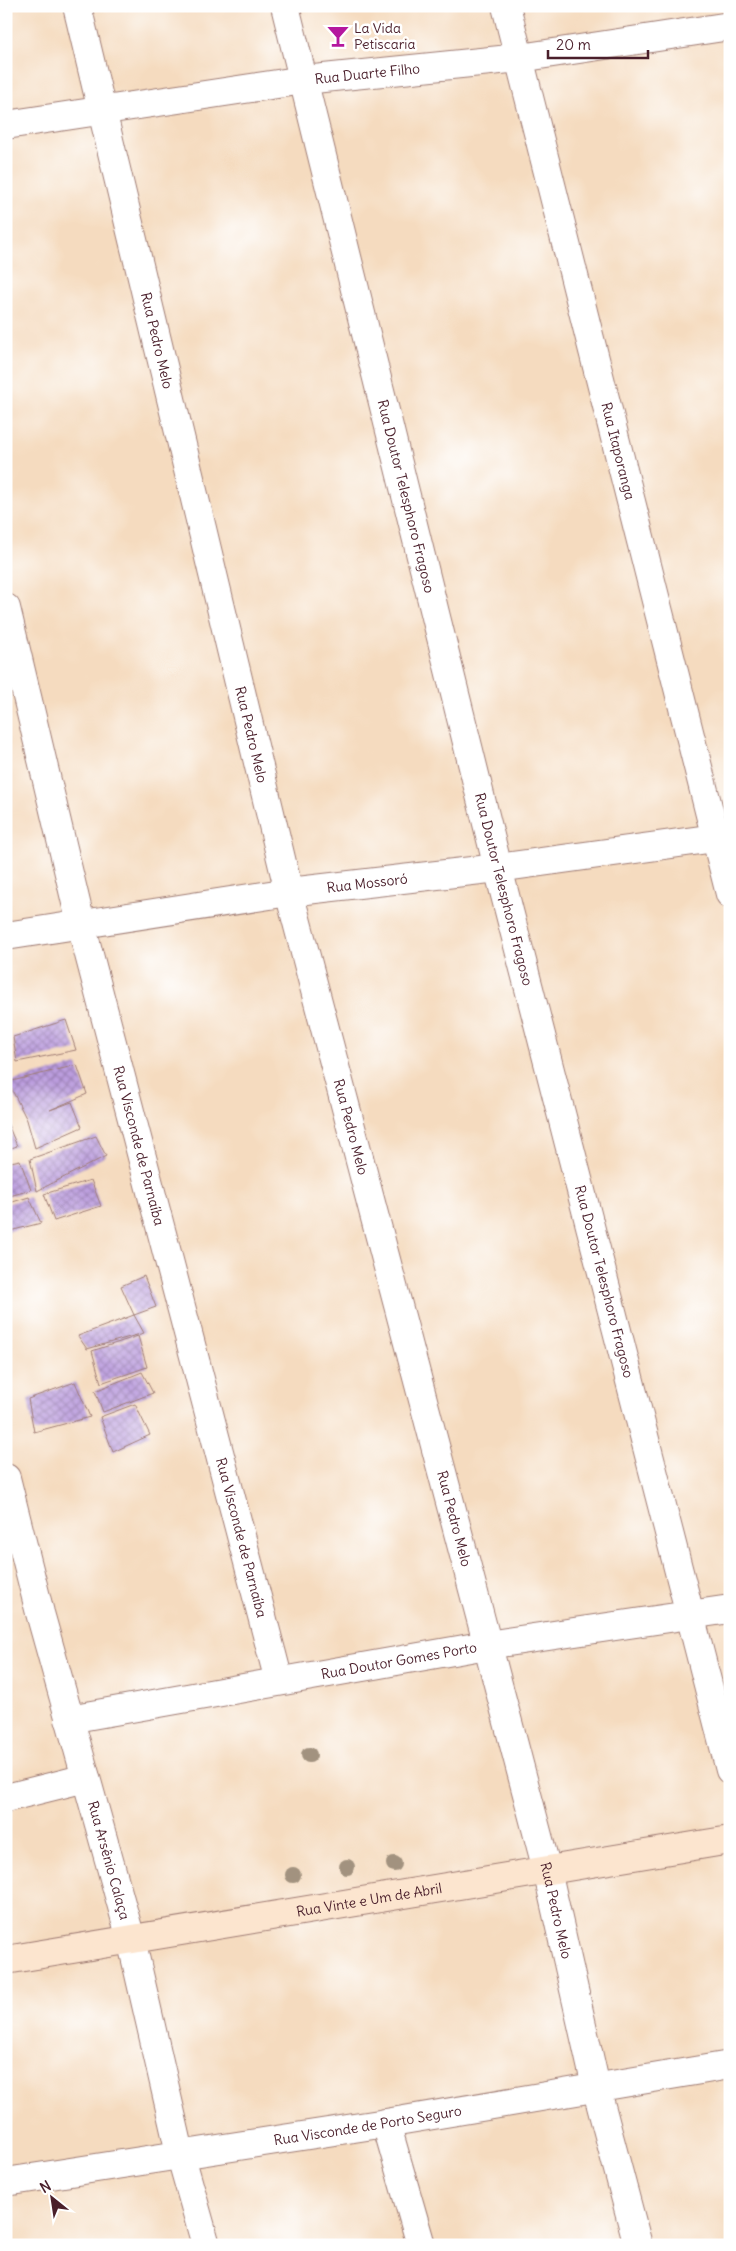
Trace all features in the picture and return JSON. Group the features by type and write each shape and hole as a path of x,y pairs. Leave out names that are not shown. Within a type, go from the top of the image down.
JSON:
{"street":[{"name":"Rua Pedro Melo","path":"77,6 104,110 289,892 486,1645 547,1870 596,2087 638,2245"},
{"name":"Rua Doutor Telesphoro Fragoso","path":"285,6 498,868 730,1770"},
{"name":"Rua Itaporanga","path":"506,6 723,837 730,894"},
{"path":"728,6 730,14"},
{"name":"Rua Duarte Filho","path":"6,125 304,80 520,58 730,26"},
{"name":"Rua Visconde de Parnaíba","path":"6,608 81,924 278,1681"},
{"name":"Rua Mossoró","path":"6,936 289,892 498,868 723,837"},
{"name":"Rua Arsênio Calaça","path":"6,1478 69,1719 131,1940 180,2153 206,2245"},
{"name":"Rua Doutor Gomes Porto","path":"69,1719 486,1645 730,1609"},
{"path":"6,1798 86,1778"},
{"name":"Rua Vinte e Um de Abril","path":"6,1960 730,1840"},
{"name":"Rua Visconde de Porto Seguro","path":"6,2182 180,2153 386,2123 730,2065"},
{"path":"386,2123 422,2245"}],"building":[{"path":"66,1020 76,1050 17,1062 13,1037"},
{"path":"77,1065 87,1094 50,1110 72,1102 82,1127 35,1148 27,1120 8,1082"},
{"path":"6,1120 17,1146 6,1150"},
{"path":"96,1136 106,1156 37,1191 30,1159"},
{"path":"20,1160 31,1190 6,1197 6,1163"},
{"path":"91,1180 101,1206 54,1221 44,1194"},
{"path":"29,1197 41,1223 6,1232 6,1204"},
{"path":"144,1276 156,1307 134,1315 121,1286"},
{"path":"134,1315 144,1333 87,1349 78,1336"},
{"path":"138,1336 147,1367 101,1383 92,1351"},
{"path":"142,1372 153,1393 103,1412 95,1391"},
{"path":"75,1382 90,1417 34,1432 28,1399"},
{"path":"135,1404 150,1435 113,1452 100,1417"}],"place":[{"name":"La Vida Petiscaria","path":"338,36"}]}
